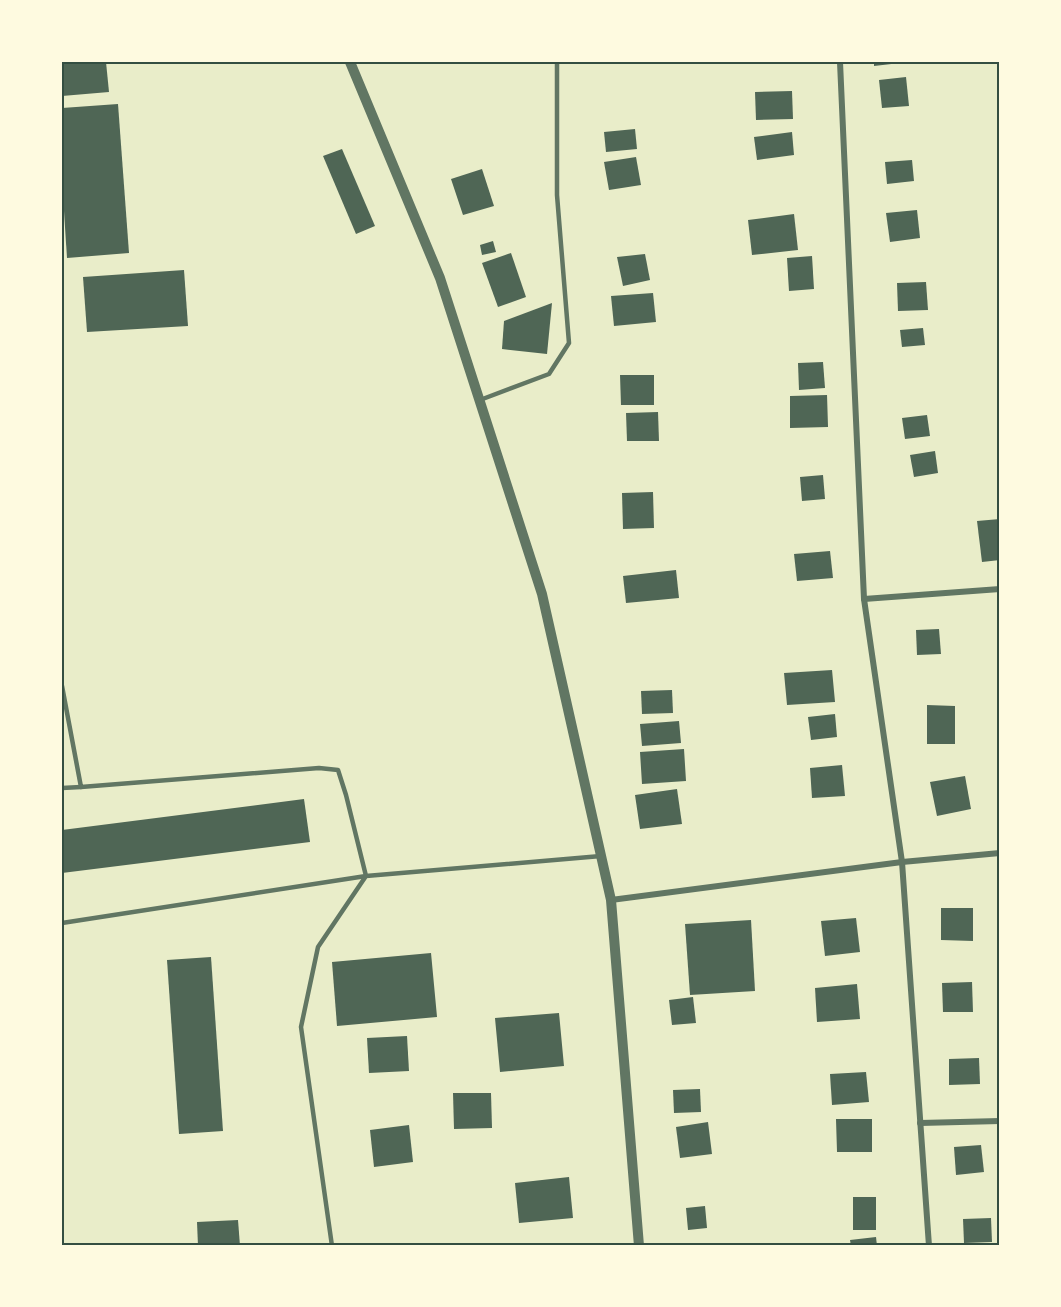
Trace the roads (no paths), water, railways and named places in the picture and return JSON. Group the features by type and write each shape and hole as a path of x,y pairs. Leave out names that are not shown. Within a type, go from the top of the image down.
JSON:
{"street":[{"path":"350,62 440,279 542,594 611,900 639,1245"},
{"path":"840,62 864,599 902,862 929,1245"},
{"path":"864,599 999,589"},
{"path":"611,900 902,862 999,853"},
{"path":"920,1124 999,1121"}],"lane":[{"path":"480,400 549,374 569,344 557,195 557,62"},
{"path":"62,686 81,787"},
{"path":"62,788 319,768 338,770 366,876 318,947 301,1027 332,1245"},
{"path":"62,923 366,876 601,856"}]}
